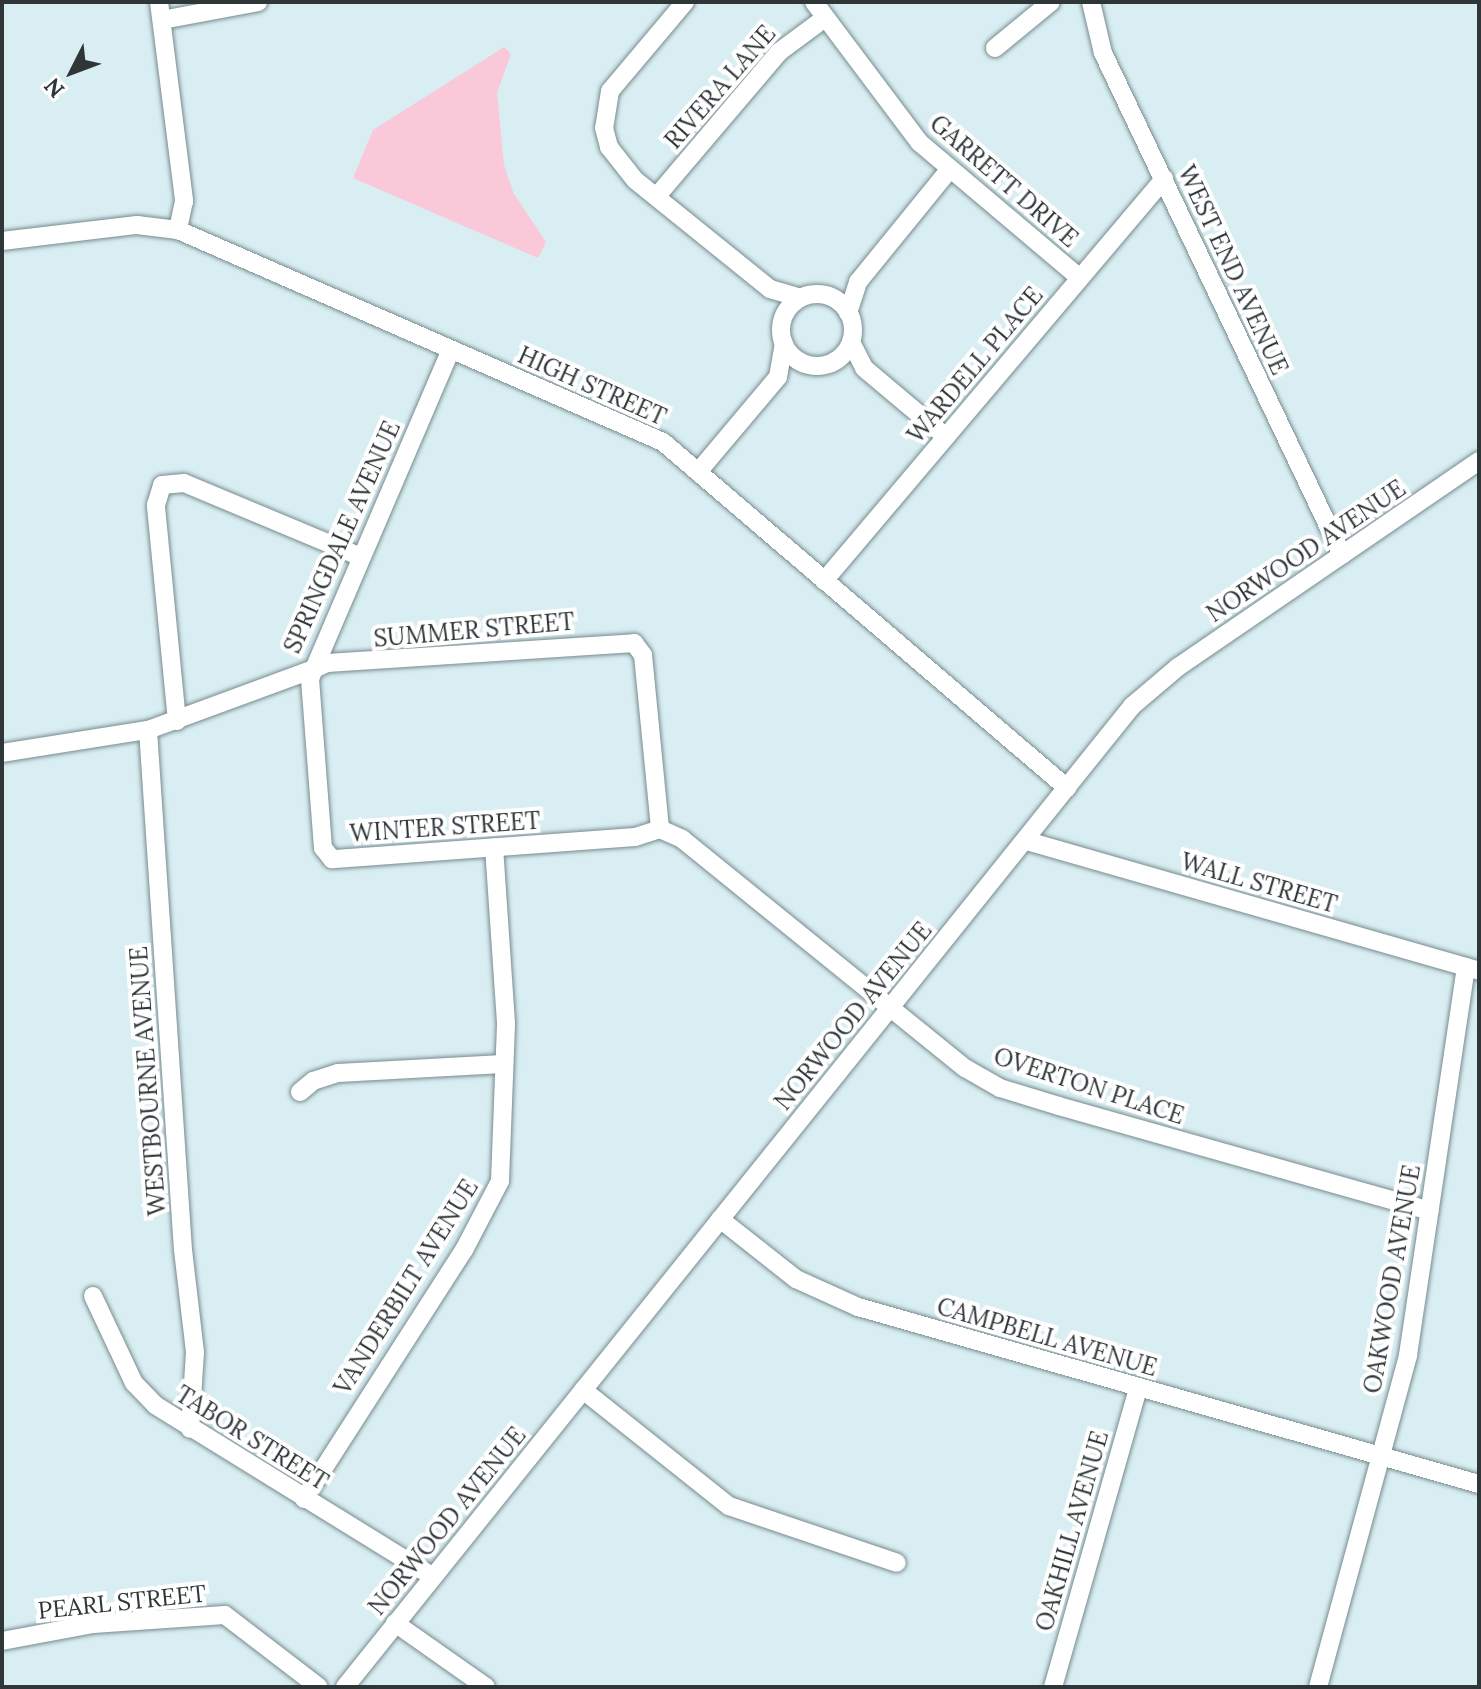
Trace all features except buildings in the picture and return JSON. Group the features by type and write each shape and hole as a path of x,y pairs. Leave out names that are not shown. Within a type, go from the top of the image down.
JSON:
{"street":[{"path":"178,230 184,201 161,11 258,2"},
{"path":"685,2 624,71 606,106 609,147 635,180 770,289 801,298 828,296 858,282"},
{"path":"995,48 1051,2"},
{"name":"WEST END AVENUE","path":"1091,2 1103,53 1342,555"},
{"name":"RIVERA LANE","path":"657,196 779,52 820,10"},
{"name":"GARRETT DRIVE","path":"820,10 898,117 949,170 1080,278"},
{"path":"946,437 864,368 851,342 848,313 858,282 949,170"},
{"name":"WARDELL PLACE","path":"824,581 1164,179"},
{"name":"HIGH STREET","path":"2,241 137,225 178,230 663,442 1067,788"},
{"path":"770,289 782,320 784,344 778,377"},
{"path":"828,296 848,313"},
{"path":"782,320 801,298"},
{"path":"833,362 851,342"},
{"path":"784,344 806,364"},
{"name":"SPRINGDALE AVENUE","path":"2,753 148,730 314,669 451,350"},
{"path":"698,472 778,377 806,364 833,362 864,368"},
{"name":"NORWOOD AVENUE","path":"345,1687 888,1009 1027,841 1132,706 1165,676 1479,461"},
{"path":"177,721 156,505 162,485 184,483 361,557"},
{"name":"SUMMER STREET","path":"314,669 327,663 596,645 639,646 660,829"},
{"name":"WINTER STREET","path":"314,669 310,679 325,853 338,860 635,837 660,829"},
{"name":"WESTBOURNE AVENUE","path":"148,730 183,1250 195,1352 190,1429"},
{"name":"OVERTON PLACE","path":"660,829 682,839 888,1009 965,1068 1000,1088 1429,1211"},
{"name":"WALL STREET","path":"1027,841 1472,969"},
{"name":"VANDERBILT AVENUE","path":"304,1499 496,1194 502,1165 505,991 494,847"},
{"name":"OAKWOOD AVENUE","path":"1318,1687 1408,1355 1429,1211 1472,969"},
{"path":"300,1092 313,1081 338,1073 503,1064"},
{"name":"CAMPBELL AVENUE","path":"720,1219 796,1279 831,1297 1479,1484"},
{"name":"TABOR STREET","path":"93,1296 134,1383 190,1429 433,1577"},
{"name":"OAKHILL AVENUE","path":"1053,1687 1138,1388"},
{"path":"583,1390 729,1506 897,1563"},
{"name":"PEARL STREET","path":"2,1641 93,1624 225,1615 319,1687"},
{"path":"395,1623 486,1687"}],"shaded area":[{"path":"504,47 511,54 497,93 504,165 514,194 546,242 538,258 353,178 373,130"}]}
